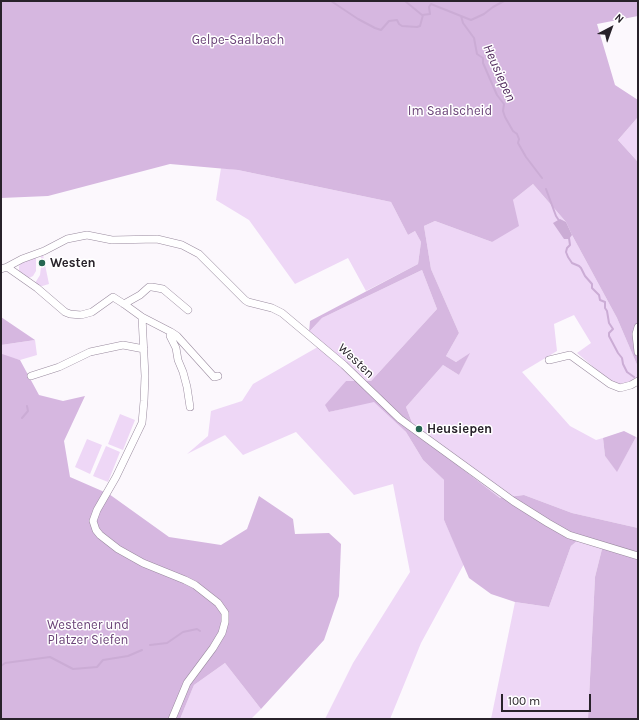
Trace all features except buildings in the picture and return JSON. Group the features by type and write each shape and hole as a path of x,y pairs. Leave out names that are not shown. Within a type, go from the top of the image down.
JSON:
{"street":[{"name":"Westen","path":"4,268 22,259 44,251 67,239 87,235 112,240 157,239 182,245 199,254 245,300 272,308 282,314 344,365 400,419 428,438 486,483 569,535 638,556"},
{"name":"Westen","path":"4,268 37,288 65,312 70,314 86,314 92,312 113,297 142,317 177,336 214,377 218,376"},
{"path":"124,304 152,286 163,289 188,310"},
{"path":"142,317 144,349 144,401 142,423 110,488 97,510 94,517 94,526 100,535 118,549 143,563 195,585 218,602 225,612 225,622 222,633 187,684 172,719"},
{"path":"638,327 636,334 638,352"},
{"path":"170,332 170,336 176,348 178,360 183,372 190,407"},
{"path":"32,376 59,367 90,352 123,345 144,349"},
{"path":"549,360 570,355 610,384 620,388 638,381"}],"shaded area":[{"path":"638,117 638,162 618,140"},
{"path":"221,168 238,170 391,202 408,235 415,231 421,242 418,264 366,291 348,258 295,284 249,220 216,200"},
{"path":"533,184 566,222 617,318 638,367 638,377 634,382 622,385 611,382 577,353 591,343 574,315 554,324 557,351 522,372 570,426 596,440 603,438 605,456 617,471 636,437 638,438 638,528 572,513 524,495 500,498 416,433 406,407 443,365 459,375 469,354 456,362 446,356 459,333 431,269 424,226 435,221 492,242 513,200"},
{"path":"560,219 566,222 572,235 569,239 564,239 553,223"},
{"path":"43,255 49,284 39,287 35,283 40,275 41,267 44,265 43,261 41,262 41,256"},
{"path":"36,257 36,271 33,276 29,278 19,272 19,266 21,263"},
{"path":"422,270 437,309 371,381 346,381 329,412 374,401 406,432 423,460 444,480 444,520 464,564 421,643 390,719 325,719 353,663 410,572 393,484 354,495 296,432 243,455 225,435 187,454 208,436 211,411 242,401 253,384 323,344 309,332 322,318"},
{"path":"35,340 37,355 20,360 1,355 1,345"},
{"path":"120,414 135,420 123,450 108,444"},
{"path":"87,439 102,445 90,474 75,467"},
{"path":"106,446 120,452 108,482 93,476"},
{"path":"577,541 602,549 595,577 588,719 491,719 515,602 549,607 571,546"},
{"path":"225,663 261,709 251,719 180,719 194,685"}],"green space":[{"name":"Im Saalscheid","path":"1,1 638,1 638,16 597,24 615,85 638,100 638,117 618,140 638,162 638,367 617,318 566,222 533,184 513,200 519,226 492,242 435,221 424,226 431,269 459,333 446,356 456,362 470,353 459,375 443,365 406,407 416,433 500,498 524,495 572,513 638,528 638,719 588,719 595,577 602,549 577,541 571,546 549,607 515,602 491,594 469,578 444,520 444,480 423,460 406,432 374,402 329,412 325,405 346,381 371,381 437,309 422,270 322,318 309,332 310,321 418,264 421,242 415,231 408,235 391,202 238,170 170,164 48,196 1,198"},
{"path":"1,317 35,340 1,345"},
{"name":"Westener und Platzer Siefen","path":"2,354 20,360 39,395 63,401 85,396 64,441 70,477 109,494 169,537 221,545 247,529 259,496 293,519 295,534 329,533 341,544 339,596 324,640 261,709 225,663 194,685 180,719 1,719"},
{"path":"624,431 636,437 617,472 605,456 603,438"}],"waterway":[{"path":"331,1 358,19 381,30 389,21 397,20 402,26 420,26 423,15"},
{"path":"405,1 422,15 430,14 429,7 431,4 471,20 484,14 504,1"},
{"name":"Heusiepen","path":"461,16 463,23 474,38 477,54 483,58 483,63 497,95 504,104 503,111 505,117 513,131 517,134 519,139 518,143 526,157 542,178"},
{"name":"Heusiepen","path":"546,189 556,216 560,222"},
{"name":"Heusiepen","path":"569,238 570,245 566,252 568,257 572,263 581,268 585,276 592,284 592,288 599,295 600,300 605,302 609,323 613,329 609,333 609,336 622,358 627,372 634,377"},
{"path":"22,418 28,411 27,406"},
{"path":"150,645 167,643 183,632 197,629 200,631"},
{"path":"1,666 5,663 50,657 73,669 97,667 103,660 128,656 142,650"}],"place":[{"name":"Westen","path":"42,263"},
{"name":"Heusiepen","path":"419,429"}],"park label":[{"name":"Gelpe-Saalbach","path":"238,40"}]}
